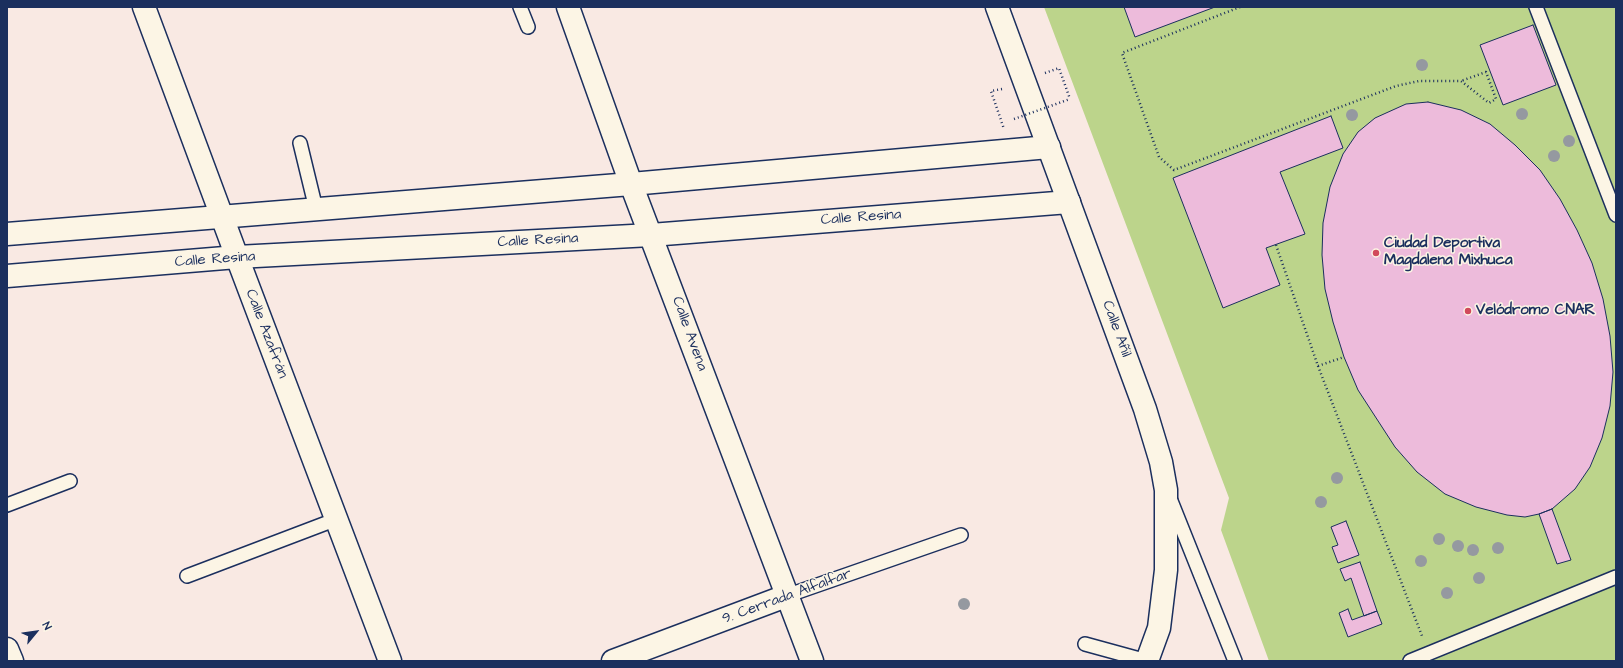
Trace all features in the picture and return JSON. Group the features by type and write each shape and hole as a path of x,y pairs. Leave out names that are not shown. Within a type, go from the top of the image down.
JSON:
{"street":[{"name":"Calle Azafrán","path":"144,7 237,258 390,661"},
{"name":"Calle Avena","path":"568,7 631,184 652,235 786,596 812,661"},
{"name":"Calle Añil","path":"997,7 1145,409 1161,462 1166,490 1166,570 1159,628 1147,661"},
{"path":"7,234 631,184 1049,147"},
{"name":"Calle Resina","path":"7,276 237,258 652,235 1069,202"},
{"name":"9. Cerrada Alfalfar","path":"613,661 786,596"},
{"path":"7,649 12,661"}],"lane":[{"path":"520,7 528,27"},
{"path":"1536,7 1616,216"},
{"path":"300,143 316,209"},
{"path":"7,505 70,481"},
{"path":"1166,490 1235,661"},
{"path":"187,576 337,519"},
{"name":"9. Cerrada Alfalfar","path":"786,596 961,535"},
{"path":"1410,661 1616,577"},
{"path":"1085,644 1147,661"}],"path":[{"path":"1240,7 1122,52 1159,157 1174,170 1396,86 1419,81 1461,81 1486,72 1496,99 1489,102 1461,81"},
{"path":"1014,120 1070,99 1059,68"},
{"path":"1002,89 991,91 1012,150"},
{"path":"1276,245 1318,366 1428,654"},
{"path":"1318,366 1344,357"}],"green space":[{"name":"Ciudad Deportiva Magdalena Mixhuca","path":"1044,7 1616,7 1616,661 1269,661 1221,530 1229,498"}],"building":[{"path":"1124,7 1215,7 1135,37"},
{"path":"1533,25 1556,85 1503,105 1480,45"},
{"name":"Velódromo CNAR","path":"1428,102 1461,110 1490,124 1515,145 1540,170 1560,199 1577,230 1592,263 1603,299 1610,336 1613,372 1610,406 1602,438 1590,467 1575,489 1552,509 1539,514 1525,517 1507,515 1476,507 1445,494 1417,472 1395,447 1358,390 1344,357 1333,322 1325,289 1322,255 1323,223 1330,187 1343,154 1358,132 1375,118 1406,104"},
{"path":"1331,116 1343,148 1280,172 1305,234 1266,248 1280,285 1223,308 1173,178"},
{"path":"1552,509 1571,560 1557,564 1539,514"},
{"path":"1346,521 1359,555 1338,563 1332,547 1338,545 1331,527"},
{"path":"1360,562 1377,611 1364,616 1351,578 1345,581 1340,569"},
{"path":"1348,609 1352,620 1377,611 1382,624 1348,637 1339,613"}],"place":[{"name":"Ciudad Deportiva Magdalena Mixhuca","path":"1376,253"},
{"name":"Velódromo CNAR","path":"1468,311"}]}
